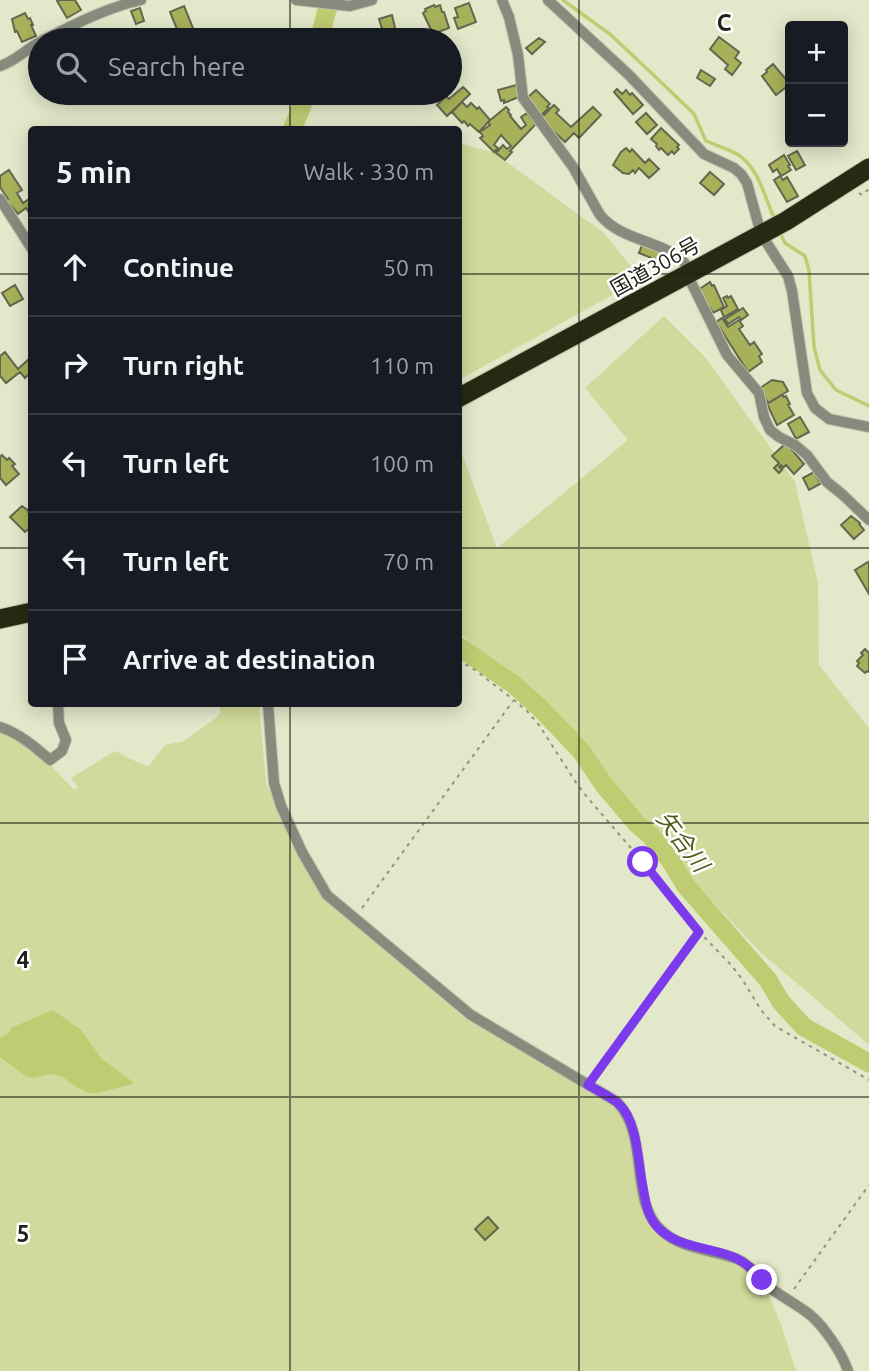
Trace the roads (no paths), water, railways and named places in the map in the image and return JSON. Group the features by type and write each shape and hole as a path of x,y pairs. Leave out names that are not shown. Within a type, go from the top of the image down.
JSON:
{"highway":[{"name":"国道306号","path":"462,396 786,221 869,168"},
{"path":"0,619 28,613"}],"street":[{"path":"69,28 141,0"},
{"path":"297,0 350,6 372,0"},
{"path":"502,0 518,55 523,98 573,167 600,215 618,230 677,256 689,273 723,348 759,394 770,430 807,455 827,482 869,520"},
{"path":"548,0 629,75 704,154 741,174 747,183 764,232 788,276 807,393 815,408 829,419 869,427"},
{"path":"0,66 25,53 28,48"},
{"path":"0,199 28,243"},
{"path":"0,727 26,740 50,760 62,751 66,740 59,723 58,707"},
{"path":"268,707 274,783 286,819 327,895 471,1016 617,1102 632,1127 647,1208 655,1225 681,1242 745,1263 786,1300 811,1316 844,1360 848,1371"}],"waterway":[{"name":"矢合川","path":"322,28 332,0"},
{"path":"563,0 611,35 694,114 706,141 745,160 756,175 775,220"},
{"name":"矢合川","path":"294,126 302,105"},
{"path":"779,231 785,243 805,256 809,271 814,347 820,370 836,390 869,406"},
{"name":"矢合川","path":"462,649 513,684 581,751 604,785 637,824 650,835 686,886 768,980 781,1002 804,1027 869,1063"}]}
